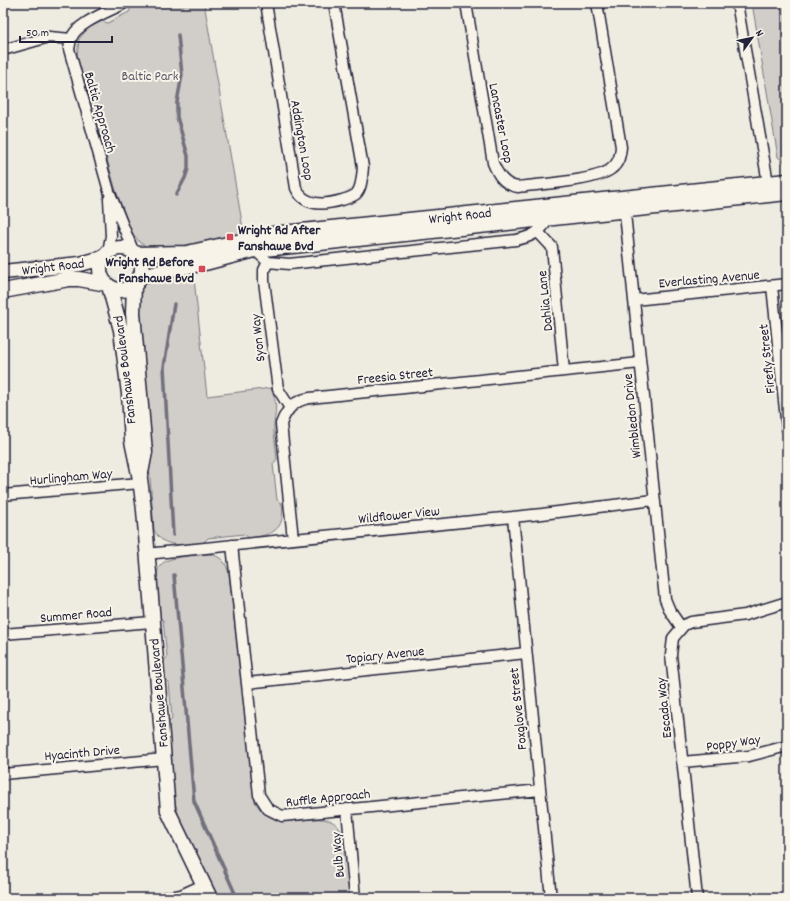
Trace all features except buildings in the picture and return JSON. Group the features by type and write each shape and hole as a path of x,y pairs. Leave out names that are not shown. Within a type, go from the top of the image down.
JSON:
{"main road":[{"name":"Wright Road","path":"137,280 255,250 549,218 624,204 787,181"},
{"name":"Wright Road","path":"134,253 187,253 273,234 624,204 787,193"},
{"path":"121,248 134,253 140,262 137,280 122,290 108,285 100,272 106,255 121,248"},
{"name":"Wright Road","path":"3,272 80,264 106,255"},
{"name":"Wright Road","path":"3,291 69,279 79,279 108,285"},
{"name":"Fanshawe Boulevard","path":"137,280 133,314 145,452 140,481"},
{"name":"Fanshawe Boulevard","path":"108,285 121,330 129,394 132,441 140,481 168,811 210,898"}],"street":[{"path":"3,50 49,37 70,39 72,34 80,27 125,3"},
{"name":"Addington Loop","path":"266,3 296,188 306,200 326,204 356,194 362,181 363,167 334,3"},
{"name":"Lancaster Loop","path":"466,3 493,163 502,179 508,184 518,187 598,175 612,168 620,156 621,147 597,3"},
{"path":"737,3 768,183"},
{"name":"Baltic Approach","path":"70,39 69,49 109,191 134,253"},
{"name":"Baltic Approach","path":"106,255 111,236 109,191"},
{"name":"Wimbledon Drive","path":"624,204 665,599 670,611 681,627"},
{"path":"255,250 268,262 289,264 522,239 538,232 549,218"},
{"name":"Dahlia Lane","path":"538,232 552,247 564,372"},
{"name":"Syon Way","path":"268,262 264,270 264,281 274,368 281,398 290,408"},
{"name":"Everlasting Avenue","path":"634,300 787,284"},
{"name":"Firefly Street","path":"772,286 787,429"},
{"name":"Freesia Street","path":"290,408 296,402 310,398 640,363"},
{"path":"290,408 284,417 281,430 293,539"},
{"name":"Hurlingham Way","path":"3,495 140,481"},
{"name":"Wildflower View","path":"146,554 513,517 654,500"},
{"name":"Foxglove Street","path":"513,517 551,898"},
{"name":"Ruffle Approach","path":"232,545 259,795 271,811 282,816 540,790"},
{"path":"681,627 691,622 745,615 787,602"},
{"name":"Summer Road","path":"3,634 152,622"},
{"name":"Escada Way","path":"681,627 673,638 671,648 697,898"},
{"name":"Topiary Avenue","path":"247,683 526,653"},
{"name":"Poppy Way","path":"682,762 749,756 787,746"},
{"name":"Hyacinth Drive","path":"3,774 164,759"},
{"name":"Bulb Way","path":"347,809 355,898"},
{"path":"164,898 181,895 203,885"}],"green space":[{"name":"Baltic Park","path":"137,3 204,3 244,234 195,248 153,250 140,243 131,231 117,194 77,57 79,39 89,27 101,21 108,23 129,12 132,5"},
{"path":"752,3 787,3 787,164 778,157"},
{"path":"193,270 207,396 271,388 274,395 276,407 274,433 277,459 273,464 277,500 282,504 283,513 279,526 270,533 264,535 249,538 244,534 208,538 203,543 182,545 163,541 154,530 137,307 139,288 145,281"},
{"path":"209,554 217,556 222,560 229,574 255,802 265,814 276,819 289,821 324,819 334,823 341,831 345,844 350,898 218,898 194,853 179,818 171,775 168,723 172,719 169,682 164,678 163,662 167,657 163,620 159,617 156,584 157,573 160,566 166,561 176,558"}],"waterway":[{"path":"176,195 188,169 188,156 177,117 177,102 182,75 178,35"},
{"path":"173,535 164,367 174,304"},
{"path":"174,575 194,801 237,898"}],"place":[{"name":"Wright Rd After Fanshawe Bvd","path":"230,237"},
{"name":"Wright Rd Before Fanshawe Bvd","path":"202,269"}]}
